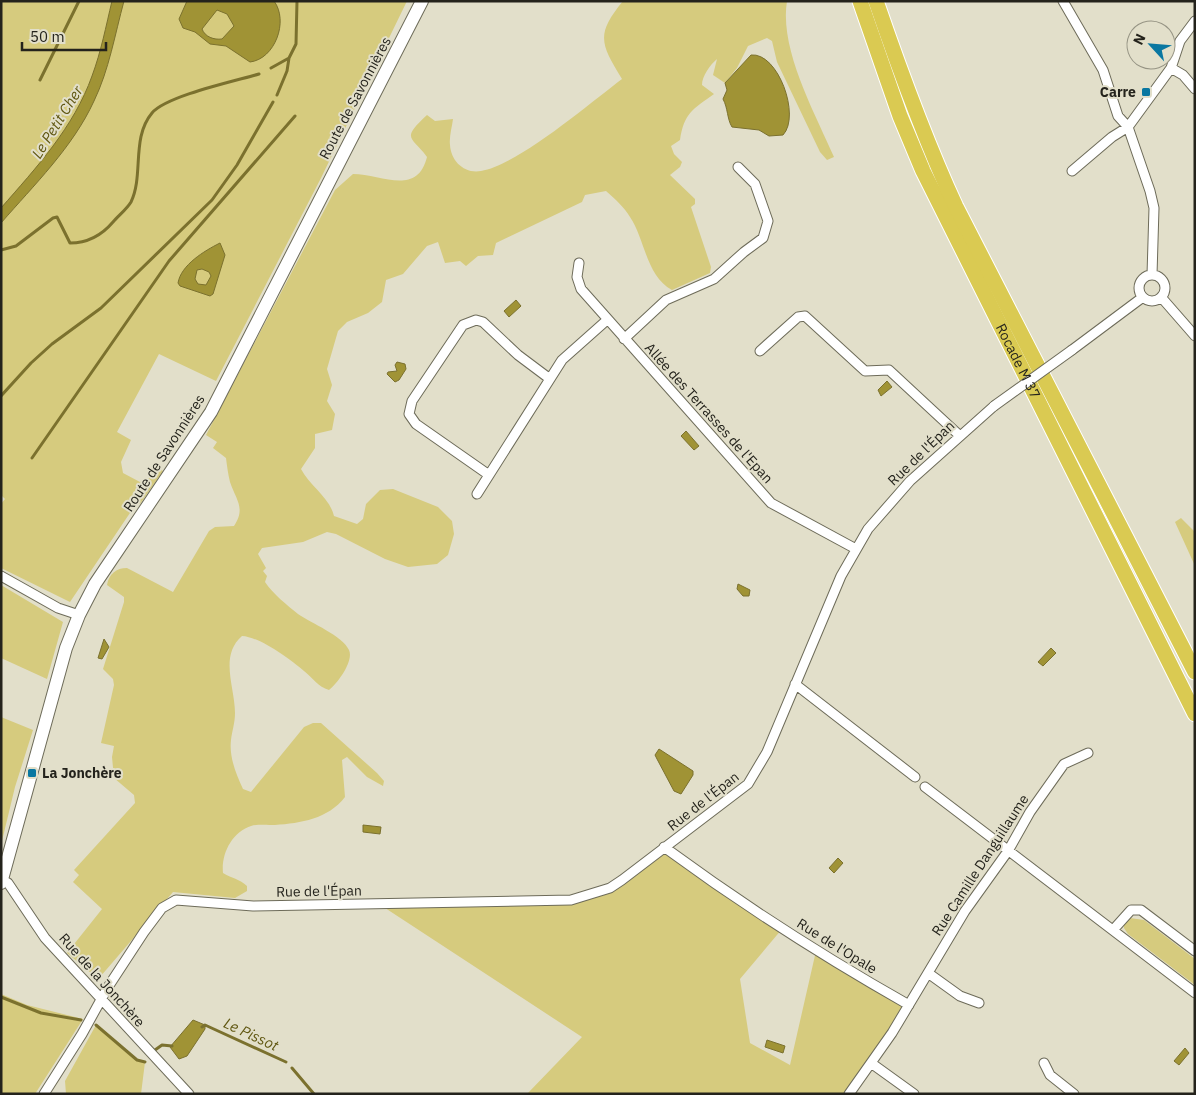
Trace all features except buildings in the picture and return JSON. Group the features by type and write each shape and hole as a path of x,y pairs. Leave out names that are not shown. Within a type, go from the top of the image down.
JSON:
{"highway":[{"name":"Rocade M 37","path":"860,1 900,116 923,171 1195,714"},
{"name":"Rocade M 37","path":"876,1 904,82 956,207 1195,672"}],"main road":[{"name":"Route de Savonnières","path":"2,881 66,648 79,615 95,584 211,412 422,1"}],"street":[{"path":"1063,1 1103,70 1118,116 1128,127 1150,191 1154,208 1152,275"},
{"path":"1176,52 1180,40 1195,21"},
{"path":"1072,171 1112,137 1128,127 1170,70"},
{"path":"1174,70 1183,75 1195,88"},
{"path":"624,339 666,300 714,279 763,238 768,221 755,184 738,166"},
{"name":"Allée des Terrasses de l'Epan","path":"579,262 578,284 607,320 771,503 856,549"},
{"path":"1152,275 1163,281 1164,289 1160,297 1150,300 1143,297 1139,289 1141,281 1152,275"},
{"name":"Rue de l'Épan","path":"44,1094 82,1034 101,999 155,916 162,908 176,900 253,906 571,900 610,888 748,784 767,752 841,576 868,529 897,495 960,435 994,406 1143,297"},
{"path":"1160,297 1195,336"},
{"path":"760,351 798,318 805,316 865,372 890,370 960,435"},
{"path":"477,494 562,360 607,320"},
{"path":"489,475 416,424 409,414 412,401 463,325 470,321 483,322 518,355 550,379"},
{"path":"1,576 58,608 79,615"},
{"path":"795,684 915,777"},
{"name":"Rue Camille Danguillaume","path":"909,1005 965,911 1008,851 1030,812 1064,764 1088,753"},
{"path":"925,786 1195,992"},
{"name":"Rue de l'Opale","path":"664,848 841,967 909,1005"},
{"name":"Rue de la Jonchère","path":"2,881 8,883 45,938 189,1094"},
{"path":"1113,930 1131,910 1141,910 1195,951"},
{"path":"928,973 960,996 979,1002"},
{"path":"849,1094 909,1005"},
{"path":"1044,1062 1050,1075 1074,1094"},
{"path":"871,1063 914,1094"}],"shaded area":[{"path":"1,1 407,1 321,178 216,381 159,354 117,432 131,440 121,462 123,473 140,482 148,479 157,467 163,471 140,504 136,504 70,602 1,568 1,504 5,499 1,495"},
{"path":"112,1 124,1 108,64 94,101 64,150 1,223 1,208 65,130 84,95 98,58"},
{"path":"187,1 274,1 278,9 280,28 273,47 259,59 250,62 226,46 210,44 195,32 183,28 179,19","holes":["217,10 227,14 234,26 222,39 216,39 205,34 202,29"]},
{"path":"623,1 787,1 786,20 793,60 834,157 827,160 820,152 777,62 772,41 767,38 748,46 737,68 725,83 713,75 717,59 712,64 705,74 702,85 714,94 691,112 684,124 680,140 671,146 674,154 682,162 680,167 670,175 695,199 695,204 691,207 711,267 710,273 672,290 663,284 651,267 630,217 622,206 606,191 585,195 582,202 496,243 493,255 478,256 466,266 460,261 445,263 438,242 427,246 403,274 386,280 382,302 368,313 347,322 338,331 327,369 332,385 327,401 335,414 332,430 315,434 315,448 301,469 328,503 334,516 357,524 363,519 366,504 380,490 393,489 438,507 452,521 454,534 448,555 437,564 408,567 385,559 336,534 327,532 303,542 262,548 258,554 266,568 263,571 267,576 265,582 268,586 298,614 326,630 346,645 350,655 341,677 329,690 319,685 298,666 274,649 257,640 242,636 235,644 230,662 235,713 231,753 243,789 251,792 304,727 313,723 321,723 377,773 384,781 383,786 367,777 347,757 342,760 345,797 331,810 304,821 251,826 233,838 224,858 223,873 247,886 247,891 235,898 173,892 100,977 97,978 67,953 102,909 73,882 79,875 74,870 135,803 134,795 114,778 112,757 114,746 101,743 114,685 113,679 103,669 124,602 124,597 107,585 109,578 116,570 127,568 173,592 209,531 215,527 234,526 238,520 240,509 230,482 226,458 213,448 217,442 206,435 335,190 353,174 397,180 407,180 415,177 422,169 427,157 413,141 411,134 427,115 435,121 453,119 450,139 451,151 456,161 469,170 481,171 496,166 533,146 622,79 609,57 604,40 608,23"},
{"path":"751,55 761,57 770,64 778,74 784,87 789,114 788,126 783,135 769,136 759,130 732,127 730,124 723,99 727,90 725,83"},
{"path":"220,243 225,255 213,294 210,296 180,286 178,283 180,276 188,265 200,254","holes":["202,269 209,272 211,276 206,285 198,284 195,279 197,270"]},
{"path":"516,300 521,306 509,317 504,311"},
{"path":"397,362 405,364 406,369 399,380 395,382 387,374 388,372 397,371 395,365"},
{"path":"887,381 892,387 881,396 878,390"},
{"path":"686,431 699,446 694,450 681,436"},
{"path":"1181,518 1195,532 1195,566 1175,522"},
{"path":"738,584 750,590 749,596 743,596 737,589"},
{"path":"1,585 63,622 47,679 1,658"},
{"path":"104,639 109,647 102,659 98,658"},
{"path":"1051,648 1056,653 1043,666 1038,662"},
{"path":"1,717 33,730 15,787 1,845"},
{"path":"659,749 693,771 693,775 681,794 674,791 655,755"},
{"path":"363,825 381,827 380,834 363,832"},
{"path":"664,847 782,929 740,979 750,1043 790,1065 816,951 909,1005 849,1094 527,1094 582,1037 379,904 517,901 597,893"},
{"path":"838,858 843,863 834,873 829,868"},
{"path":"1130,918 1144,920 1195,959 1195,985 1128,934 1124,928 1124,922"},
{"path":"1,994 27,1005 83,1019 35,1094 1,1094"},
{"path":"193,1020 205,1025 205,1029 187,1056 179,1059 170,1047"},
{"path":"96,1025 137,1060 145,1062 141,1094 66,1094 65,1081"},
{"path":"767,1040 785,1046 783,1053 765,1047"},
{"path":"1185,1048 1189,1053 1179,1065 1174,1061"}],"waterway":[{"path":"40,80 79,1"},
{"path":"271,68 289,58 296,44 297,1"},
{"path":"277,95 287,71 289,58"},
{"path":"1,250 16,246 57,217 70,243 82,242 99,234 109,227 131,202 137,180 142,134 152,113 171,101 186,95 259,74"},
{"path":"1,396 31,363 52,344 101,308 212,200 237,165 273,102"},
{"path":"32,458 169,261 295,116"},
{"name":"Le Pissot","path":"1,997 41,1013 81,1020"},
{"name":"Le Pissot","path":"96,1025 137,1060 145,1062"},
{"name":"Le Pissot","path":"202,1027 205,1025 286,1062"},
{"name":"Le Pissot","path":"155,1050 162,1045 172,1046"},
{"name":"Le Pissot","path":"292,1068 314,1094"}],"place":[{"name":"Carre","path":"1146,92"},
{"name":"La Jonchère","path":"32,773"}],"water label":[{"name":"Le Petit Cher","path":"57,122"}]}
